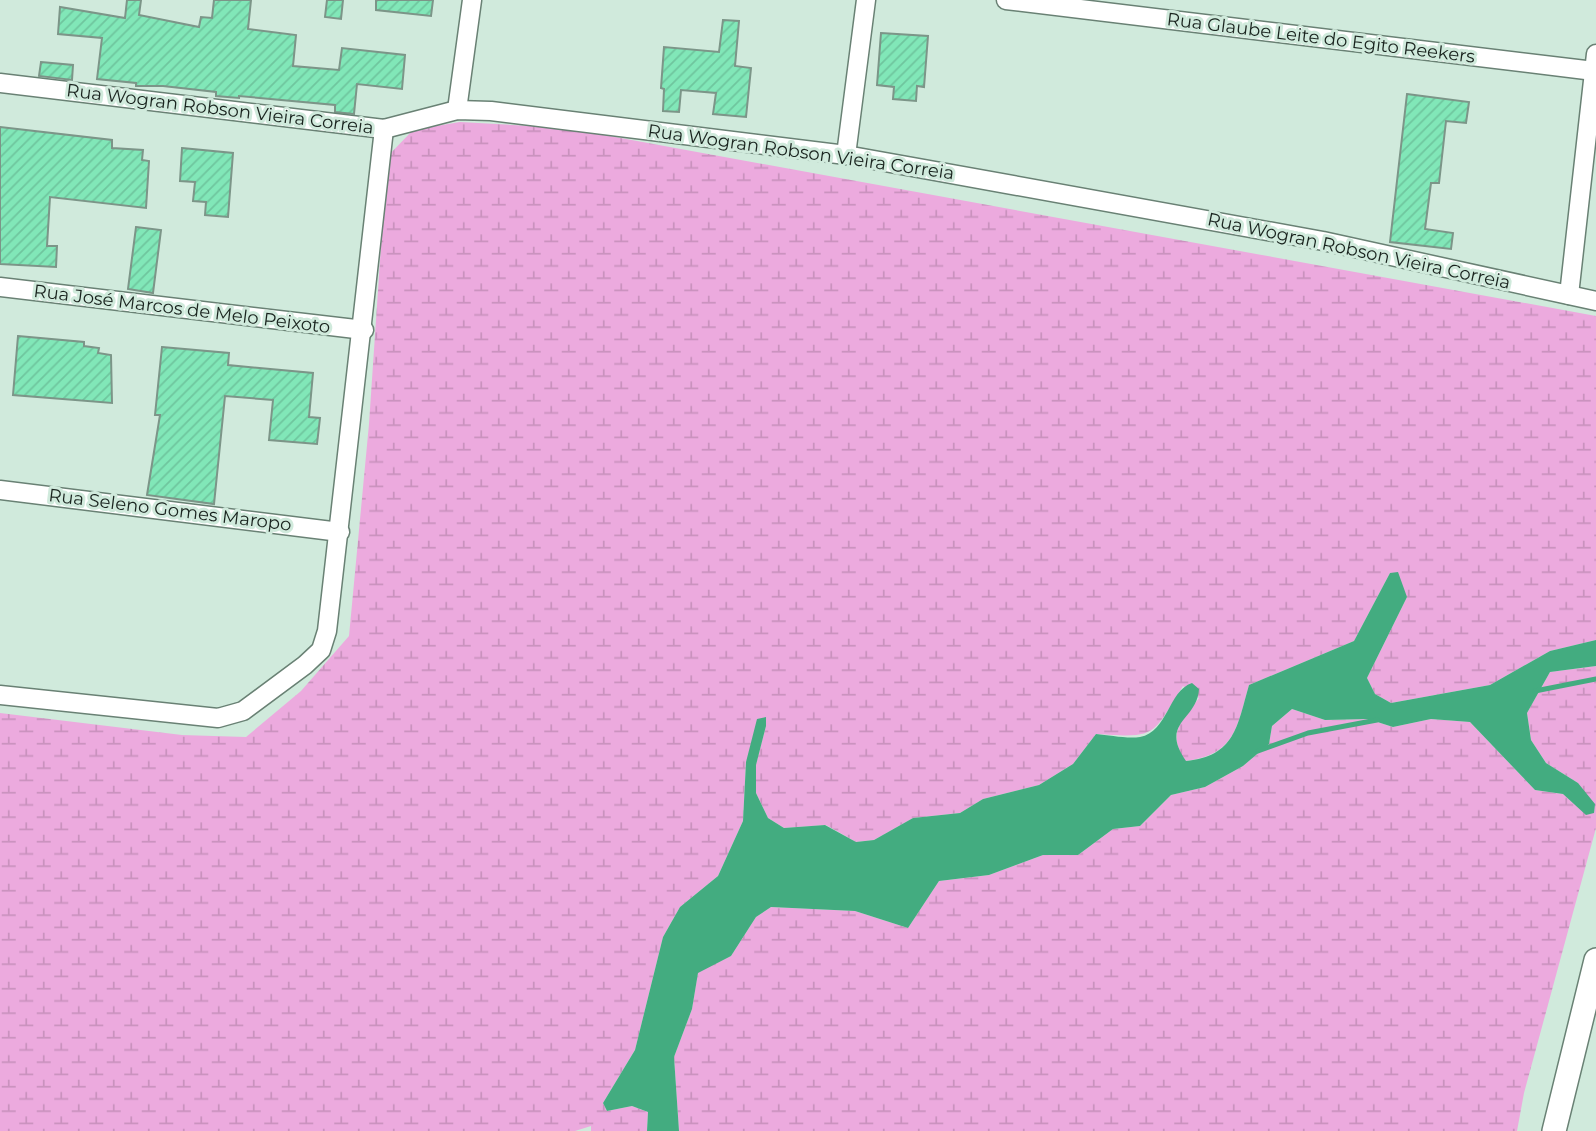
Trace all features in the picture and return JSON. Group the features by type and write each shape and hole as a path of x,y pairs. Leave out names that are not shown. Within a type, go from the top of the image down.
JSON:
{"main road":[{"path":"1554,1131 1596,960"}],"street":[{"path":"457,110 472,0"},
{"path":"846,155 866,0"},
{"name":"Rua Glaube Leite do Egito Reekers","path":"1006,0 1595,62"},
{"path":"1569,295 1595,62"},
{"name":"Rua Wogran Robson Vieira Correia","path":"0,83 384,129 457,110 599,124 846,155 1323,241 1596,301"},
{"path":"0,695 218,718 243,711 321,650 327,631 340,532 384,129"},
{"name":"Rua José Marcos de Melo Peixoto","path":"0,287 364,330"},
{"name":"Rua Seleno Gomes Maropo","path":"0,489 340,532"}],"green space":[{"path":"460,122 566,128 1596,316 1596,640 1550,651 1490,685 1391,703 1375,694 1367,678 1407,597 1390,573 1354,641 1249,685 1237,726 1224,746 1214,753 1185,761 1180,751 1177,742 1178,728 1199,698 1183,686 1164,716 1150,731 1131,735 1096,734 1073,764 1039,785 983,799 960,813 913,818 874,840 856,842 826,825 784,828 768,818 756,793 756,764 766,726 746,762 743,821 718,876 680,907 663,937 635,1050 603,1103 607,1111 632,1106 648,1112 647,1131 591,1131 591,1126 575,1131 0,1131 0,713 182,735 246,737 301,691 349,636 369,424 387,157 413,130"},
{"path":"1596,666 1596,828 1524,1093 1517,1131 679,1131 674,1057 692,1009 698,972 731,956 756,917 771,907 855,911 908,928 939,881 989,875 1043,855 1078,855 1113,829 1140,826 1171,795 1205,787 1243,766 1269,744 1272,726 1292,709 1325,720 1368,719 1393,727 1431,719 1470,722 1535,790 1563,794 1586,814 1578,783 1546,763 1531,740 1527,713 1550,672"}],"shaded area":[{"path":"1398,572 1407,597 1367,678 1375,694 1391,703 1490,685 1550,651 1596,640 1596,666 1550,672 1527,713 1531,740 1546,763 1578,783 1595,804 1594,813 1586,815 1563,794 1535,790 1470,722 1431,719 1393,727 1368,719 1325,720 1292,709 1272,726 1269,744 1243,766 1205,787 1171,795 1140,826 1113,829 1078,855 1043,855 989,875 939,881 908,928 855,911 771,907 756,917 731,956 698,973 692,1009 674,1057 679,1131 647,1131 648,1112 632,1106 607,1111 603,1103 635,1050 663,937 680,907 718,876 743,821 746,762 757,719 766,717 756,765 756,793 768,818 784,828 825,825 856,842 874,840 913,818 960,813 983,799 1039,785 1073,764 1096,734 1140,737 1149,734 1157,728 1178,694 1192,683 1199,689 1197,700 1178,730 1176,738 1179,748 1186,761 1215,753 1224,746 1237,726 1249,685 1354,641 1390,573"}],"building":[{"path":"127,0 141,0 139,15 199,27 201,17 212,18 214,0 251,0 248,29 296,35 293,66 339,70 342,48 405,55 402,89 357,84 354,114 335,112 335,105 216,96 216,92 136,86 136,83 97,79 102,38 58,34 60,7 125,18"},
{"path":"327,0 343,0 341,19 325,17"},
{"path":"376,0 433,0 431,16 376,10"},
{"path":"723,20 739,21 735,66 751,68 746,117 713,114 716,93 681,90 679,112 663,111 664,89 661,88 664,47 719,52"},
{"path":"881,33 928,36 924,87 917,86 916,101 893,99 894,87 877,85"},
{"path":"41,62 73,65 72,80 39,76"},
{"path":"1407,94 1469,102 1466,123 1446,121 1439,183 1431,183 1425,229 1453,233 1451,249 1390,242"},
{"path":"0,127 112,140 112,148 143,150 142,160 149,161 146,208 50,197 47,246 57,246 56,267 0,264"},
{"path":"182,148 233,153 228,217 205,215 206,202 193,201 195,182 180,181"},
{"path":"136,227 161,230 153,293 128,289"},
{"path":"18,336 84,342 84,346 99,348 98,353 111,355 112,403 13,395"},
{"path":"162,347 229,353 228,365 313,373 309,417 320,418 317,444 269,440 273,400 225,396 214,504 147,495 160,415 155,415"}],"waterway":[{"path":"1535,691 1596,679"},
{"path":"1258,751 1308,733 1377,720"}]}
